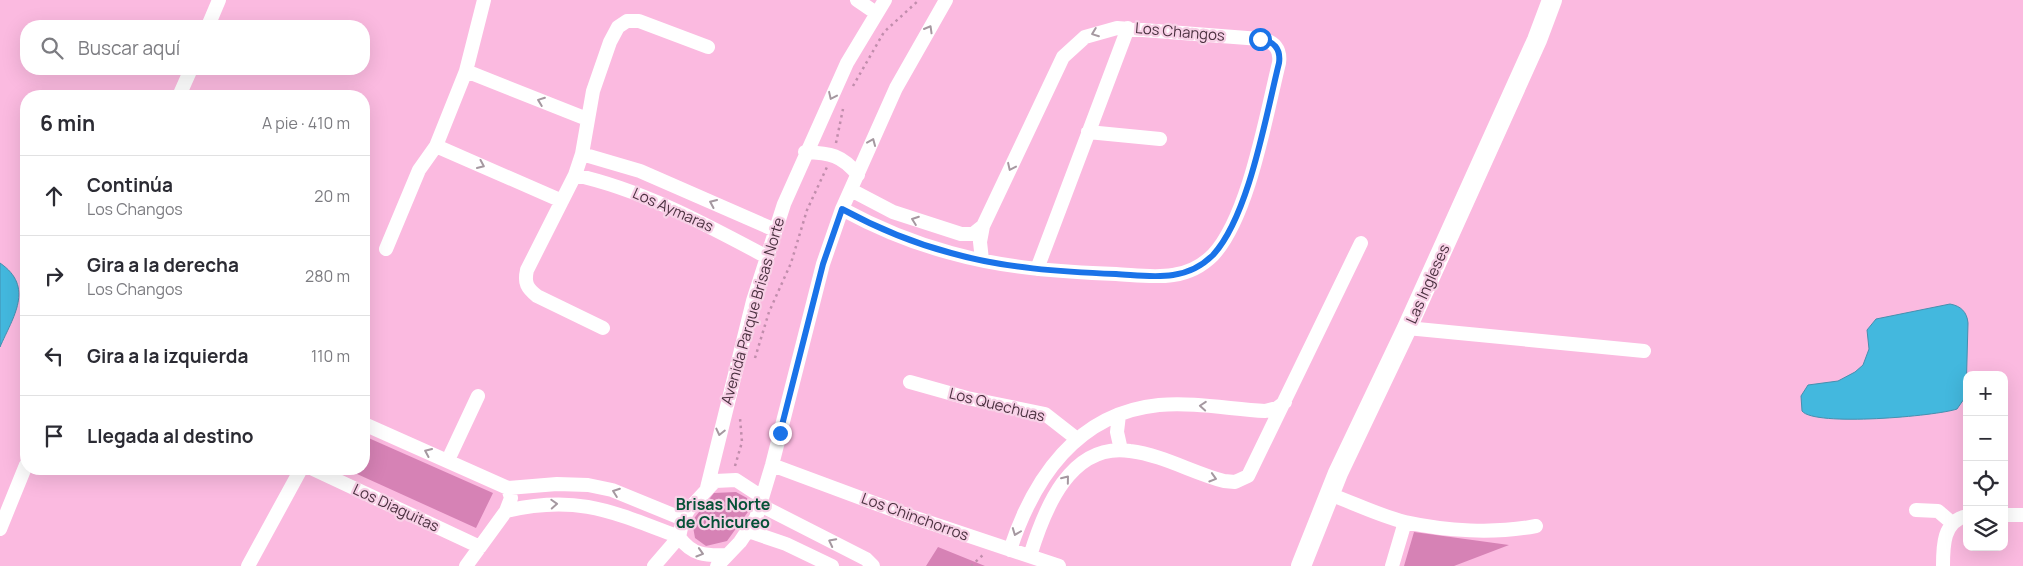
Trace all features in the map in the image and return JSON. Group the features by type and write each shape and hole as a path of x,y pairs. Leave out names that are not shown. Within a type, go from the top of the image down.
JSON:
{"street":[{"path":"211,20 219,0"},
{"path":"386,249 419,170 436,146 466,72 484,0"},
{"path":"857,0 876,13"},
{"name":"Avenida Parque Brisas Norte","path":"654,566 679,536 683,519 707,488 752,301 775,230 805,152 848,63 885,0"},
{"path":"716,566 748,531 761,501 772,465 823,264 842,209 896,88 946,0"},
{"name":"Las Ingleses","path":"1301,566 1329,494 1407,328 1537,40 1552,0"},
{"path":"603,328 536,296 528,289 525,280 527,270 575,175 582,154 587,119 598,76 618,26 627,21 639,21 708,47"},
{"name":"Los Changos","path":"1037,269 1128,28"},
{"name":"Los Changos","path":"842,209 905,239 982,260 1037,269 1162,276 1185,272 1205,262 1216,251 1228,233 1242,200 1279,63 1279,52 1276,46 1271,42 1260,39 1128,28 1095,32 1077,43 1064,57 983,226 980,242 982,260"},
{"path":"466,72 587,119"},
{"path":"182,90 188,75"},
{"path":"1088,132 1160,139"},
{"path":"436,146 562,201"},
{"path":"805,152 833,155 842,158 858,175"},
{"name":"Los Aymaras","path":"582,154 640,171 775,230"},
{"name":"Los Aymaras","path":"575,175 608,182 658,202 766,257"},
{"path":"851,190 893,212 961,234 973,234 983,226"},
{"path":"1030,556 1044,516 1064,481 1081,463 1090,457 1106,451 1121,450 1159,458 1211,478 1235,482 1248,476 1254,469 1361,243"},
{"path":"1407,328 1644,351"},
{"name":"Los Quechuas","path":"910,382 967,398 1045,414 1077,439"},
{"path":"448,460 478,396"},
{"path":"1010,550 1023,514 1050,466 1077,439 1119,414 1158,406 1180,405 1272,410 1285,402"},
{"path":"1252,410 1260,413 1264,419 1268,427 1268,438"},
{"path":"1119,414 1117,432 1121,450"},
{"path":"370,427 508,488 588,485 612,490 683,519"},
{"name":"Los Chinchorros","path":"772,465 1059,566"},
{"path":"0,529 22,475"},
{"path":"248,566 298,475"},
{"name":"Los Diaguitas","path":"326,475 480,547"},
{"path":"707,488 715,481 736,480 761,501 866,559 873,566"},
{"path":"466,566 506,511 511,498 508,488"},
{"path":"1329,494 1405,522 1478,531 1508,531 1536,526"},
{"path":"506,511 556,503 580,504 608,511 679,536 685,545 695,553 710,556 727,555"},
{"path":"1916,510 1938,511 1952,523"},
{"path":"2008,515 2023,514"},
{"path":"1943,566 1946,535 1952,523 1963,517"},
{"path":"1392,566 1405,522"},
{"path":"748,531 786,544 832,566"}],"path":[{"path":"852,88 884,32 919,0"},
{"path":"754,360 769,312 791,263 807,210 833,155 844,106"},
{"path":"726,479 738,461 741,451 739,412"}],"shaded area":[{"path":"370,439 493,493 476,528 359,475 370,475"},
{"path":"736,492 747,498 750,509 727,541 706,546 695,538 692,521 714,493"},
{"path":"1414,532 1509,545 1454,566 1404,566"},
{"path":"938,547 985,566 926,566"}],"water":[{"path":"0,263 11,272 17,282 19,292 15,314 0,347"},
{"path":"1950,304 1963,310 1968,323 1967,371 1963,371 1963,400 1957,409 1926,415 1876,419 1828,418 1811,416 1802,411 1801,396 1808,385 1838,381 1855,372 1863,365 1869,349 1867,330 1876,319"}],"district":[{"name":"Brisas Norte de Chicureo","path":"723,513"}],"route":[{"path":"780,433 823,264 842,209 884,230 929,247 982,260 1037,269 1162,276 1185,272 1205,262 1213,255 1228,233 1242,200 1251,174 1279,63 1280,57 1276,46 1271,42 1260,39"}]}
